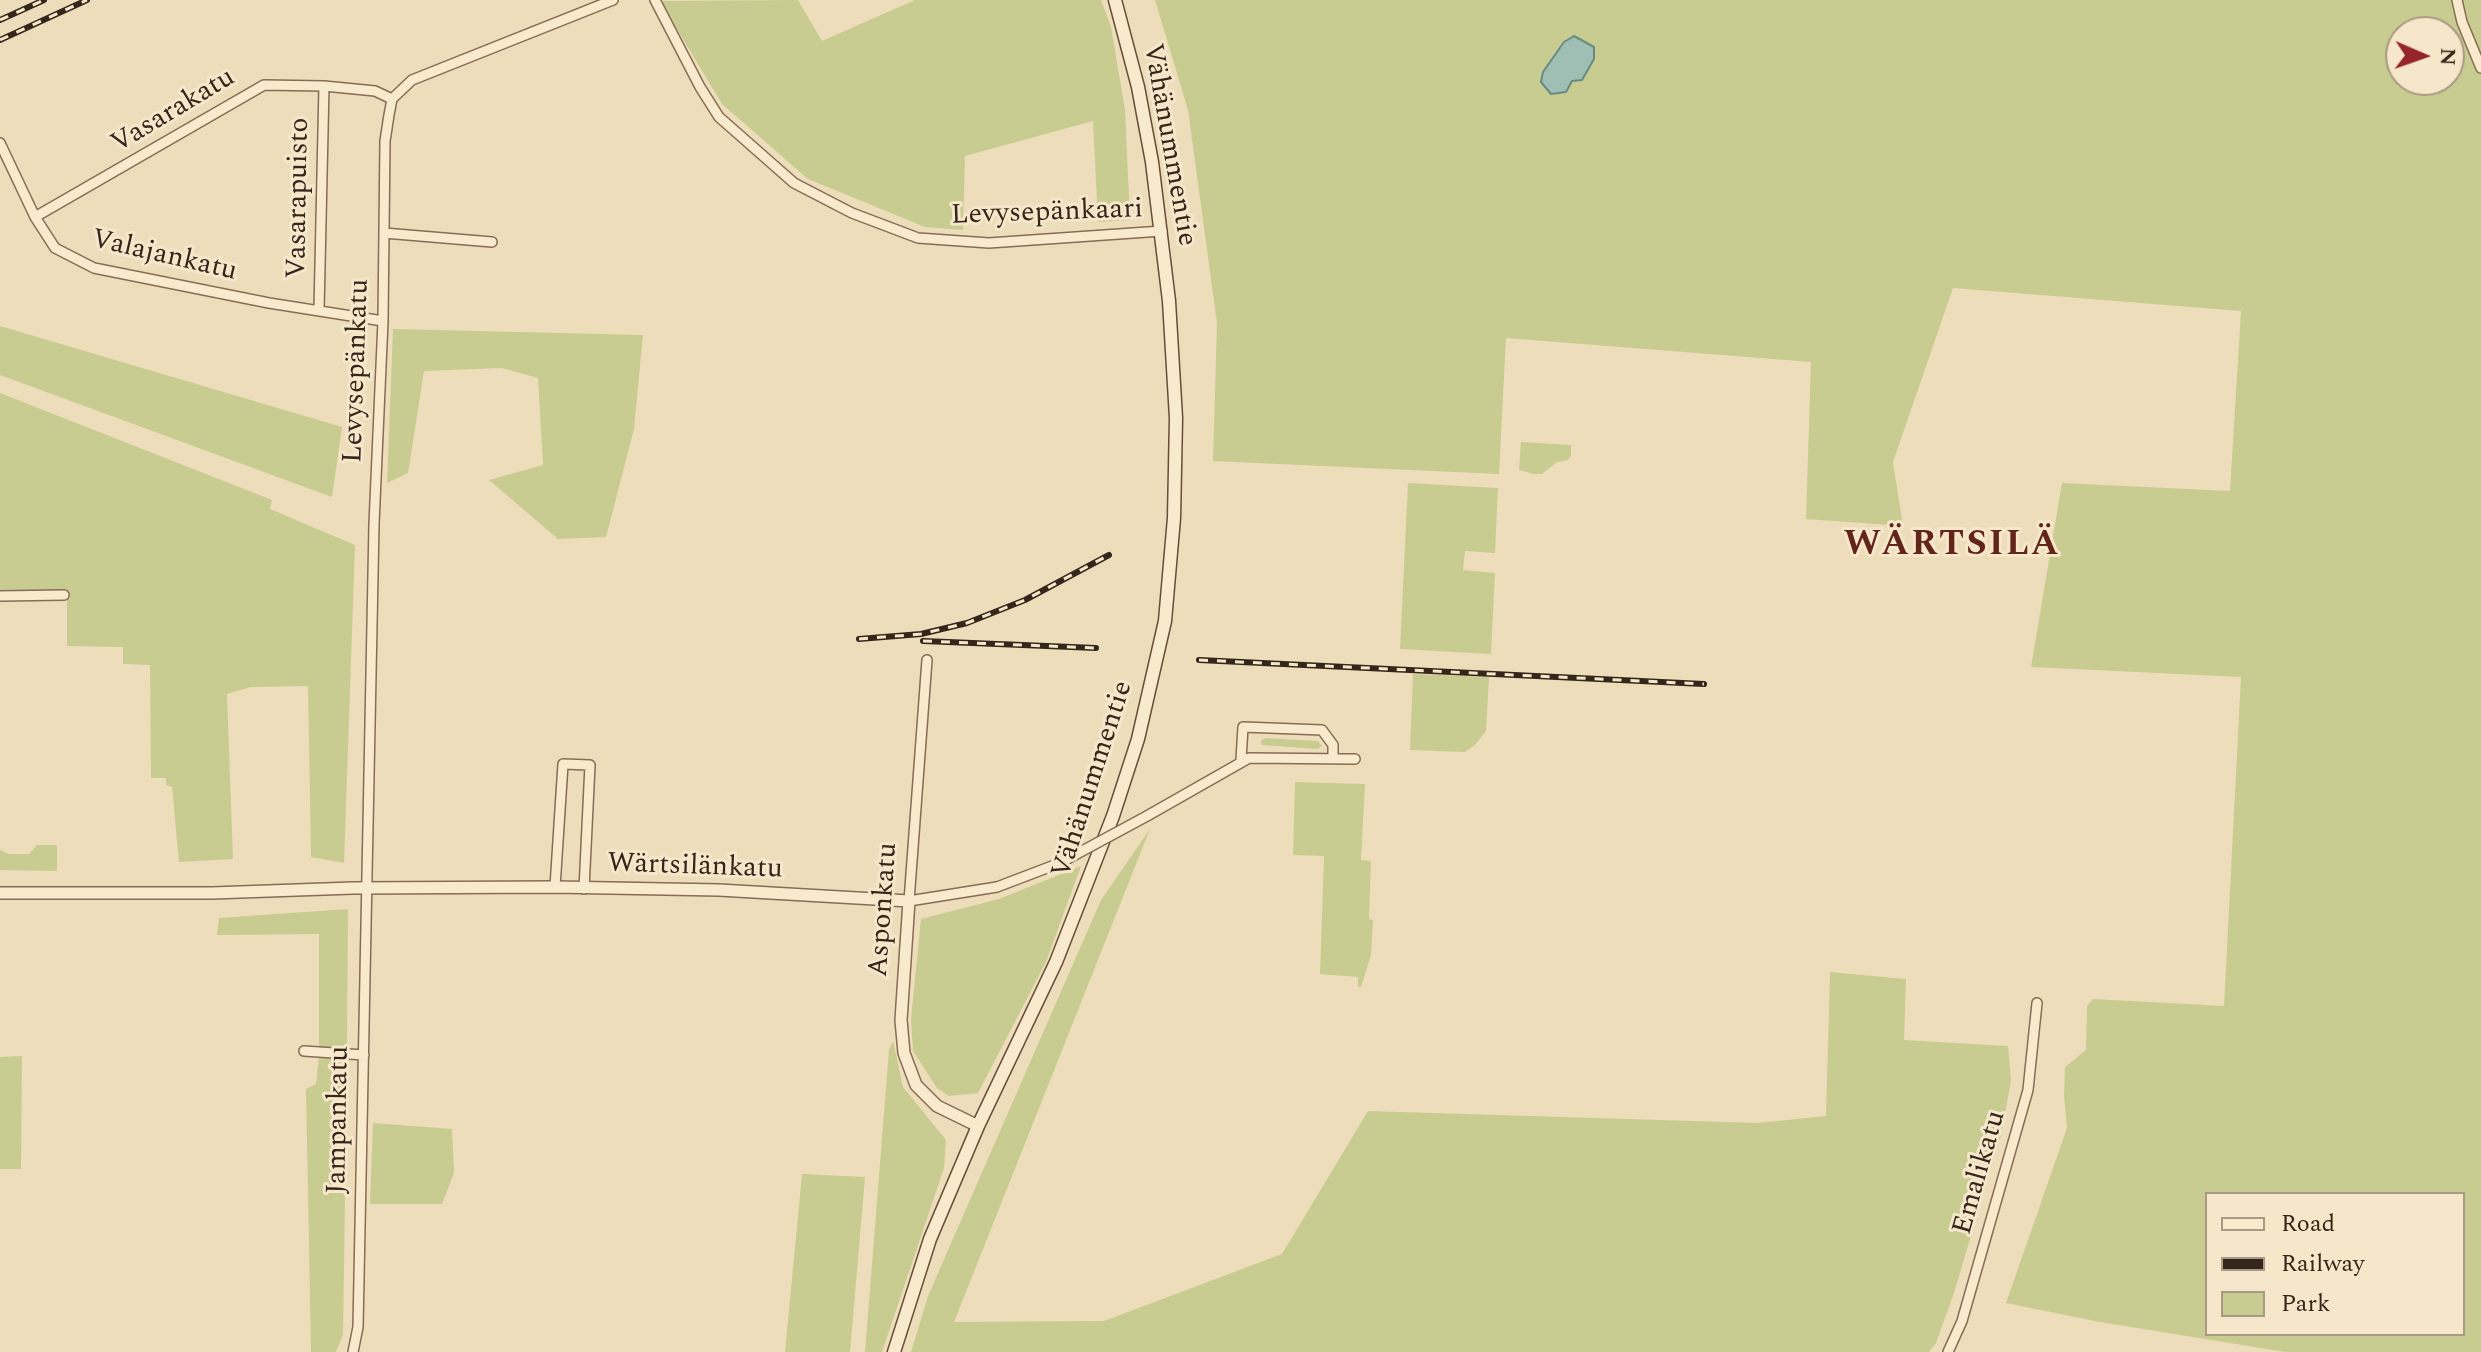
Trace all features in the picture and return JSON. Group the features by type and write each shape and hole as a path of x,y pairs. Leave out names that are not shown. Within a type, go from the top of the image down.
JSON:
{"main road":[{"name":"Vähänummentie","path":"894,1352 930,1239 978,1126 1056,962 1113,816 1138,739 1165,621 1174,518 1176,418 1162,231 1138,87 1115,0"}],"street":[{"path":"392,99 412,80 613,0"},
{"name":"Levysepänkaari","path":"655,0 719,117 794,183 852,213 918,238 989,243 1162,231"},
{"path":"2457,0 2462,22 2481,68"},
{"name":"Vasarakatu","path":"35,217 264,85 375,91 392,99"},
{"name":"Vasarapuisto","path":"319,310 324,86"},
{"name":"Levysepänkatu","path":"366,888 374,524 383,321 385,141 392,99"},
{"name":"Valajankatu","path":"0,143 35,217 55,248 94,268 269,303 383,321"},
{"path":"384,233 492,242"},
{"path":"0,596 64,595"},
{"name":"Asponkatu","path":"927,660 901,1020 904,1053 916,1085 937,1106 978,1126"},
{"path":"1241,760 1243,727 1322,730 1333,745 1333,758"},
{"name":"Wärtsilänkatu","path":"0,893 555,887 719,890 909,901 997,887 1060,863 1241,760 1260,757 1355,759"},
{"path":"555,887 563,764 590,765 584,889"},
{"name":"Jampankatu","path":"353,1352 358,1334 366,888"},
{"name":"Emalikatu","path":"1948,1352 1962,1321 2028,1090 2037,1003"},
{"path":"304,1051 364,1055"}],"green space":[{"path":"798,0 822,41 915,0 1101,0 1111,27 1125,110 1130,220 1098,222 1093,121 965,156 963,230 925,227 808,179 722,104 660,1"},
{"path":"1155,0 2481,0 2481,1352 2285,1352 2100,1322 2006,1303 2067,1128 2065,1067 2086,1050 2087,1006 2093,999 2224,1006 2241,677 2031,667 2062,483 2230,491 2241,311 1953,288 1893,462 1903,526 1806,519 1811,362 1506,338 1499,474 1213,461 1217,323 1188,110"},
{"path":"0,326 342,427 332,497 0,375"},
{"path":"393,329 643,335 634,429 606,537 558,539 489,480 543,465 538,378 502,368 424,371 408,473 387,483"},
{"path":"0,393 272,500 270,509 355,545 344,863 311,857 308,686 251,687 227,694 233,859 179,862 172,787 166,785 166,778 151,778 150,665 123,664 123,647 67,646 67,591 0,590"},
{"path":"1521,442 1571,445 1571,456 1542,474 1519,470"},
{"path":"1408,483 1498,488 1495,553 1465,551 1463,570 1495,573 1491,654 1400,649"},
{"path":"1413,674 1489,677 1486,731 1475,745 1465,752 1410,750"},
{"path":"1265,738 1318,741 1322,746 1318,749 1262,745 1261,741"},
{"path":"1295,782 1365,784 1361,860 1371,861 1369,919 1373,920 1371,955 1361,987 1358,987 1358,977 1320,974 1324,856 1293,855"},
{"path":"1150,829 954,1322 1104,1321 1282,1254 1368,1111 1758,1123 1826,1116 1830,972 1906,979 1904,1040 2008,1046 2011,1081 2001,1135 1936,1343 1929,1352 911,1352 928,1296 1101,900"},
{"path":"37,845 57,845 57,871 0,870 0,850 9,854 29,854"},
{"path":"1081,866 1046,962 978,1093 949,1096 937,1088 913,1051 911,1019 921,919 999,899"},
{"path":"348,909 347,1048 319,1047 319,934 217,935 219,918"},
{"path":"893,1041 903,1087 946,1140 944,1168 882,1352 865,1352 889,1050"},
{"path":"22,1056 21,1169 0,1169 0,1057"},
{"path":"319,1056 347,1057 343,1335 336,1352 311,1352 306,1089 316,1084"},
{"path":"373,1123 452,1129 454,1173 442,1204 370,1204"},
{"path":"802,1174 865,1177 850,1352 785,1352"}],"water":[{"path":"1574,36 1594,47 1594,59 1582,80 1572,81 1566,92 1551,94 1541,82 1543,72 1564,42"}],"railway":[{"path":"0,20 44,0"},
{"path":"0,40 87,0"},
{"path":"859,639 921,634 967,623 1025,600 1109,555"},
{"path":"923,641 1096,648"},
{"path":"1199,660 1704,684"}],"district":[{"name":"WÄRTSILÄ","path":"1952,547"}]}
